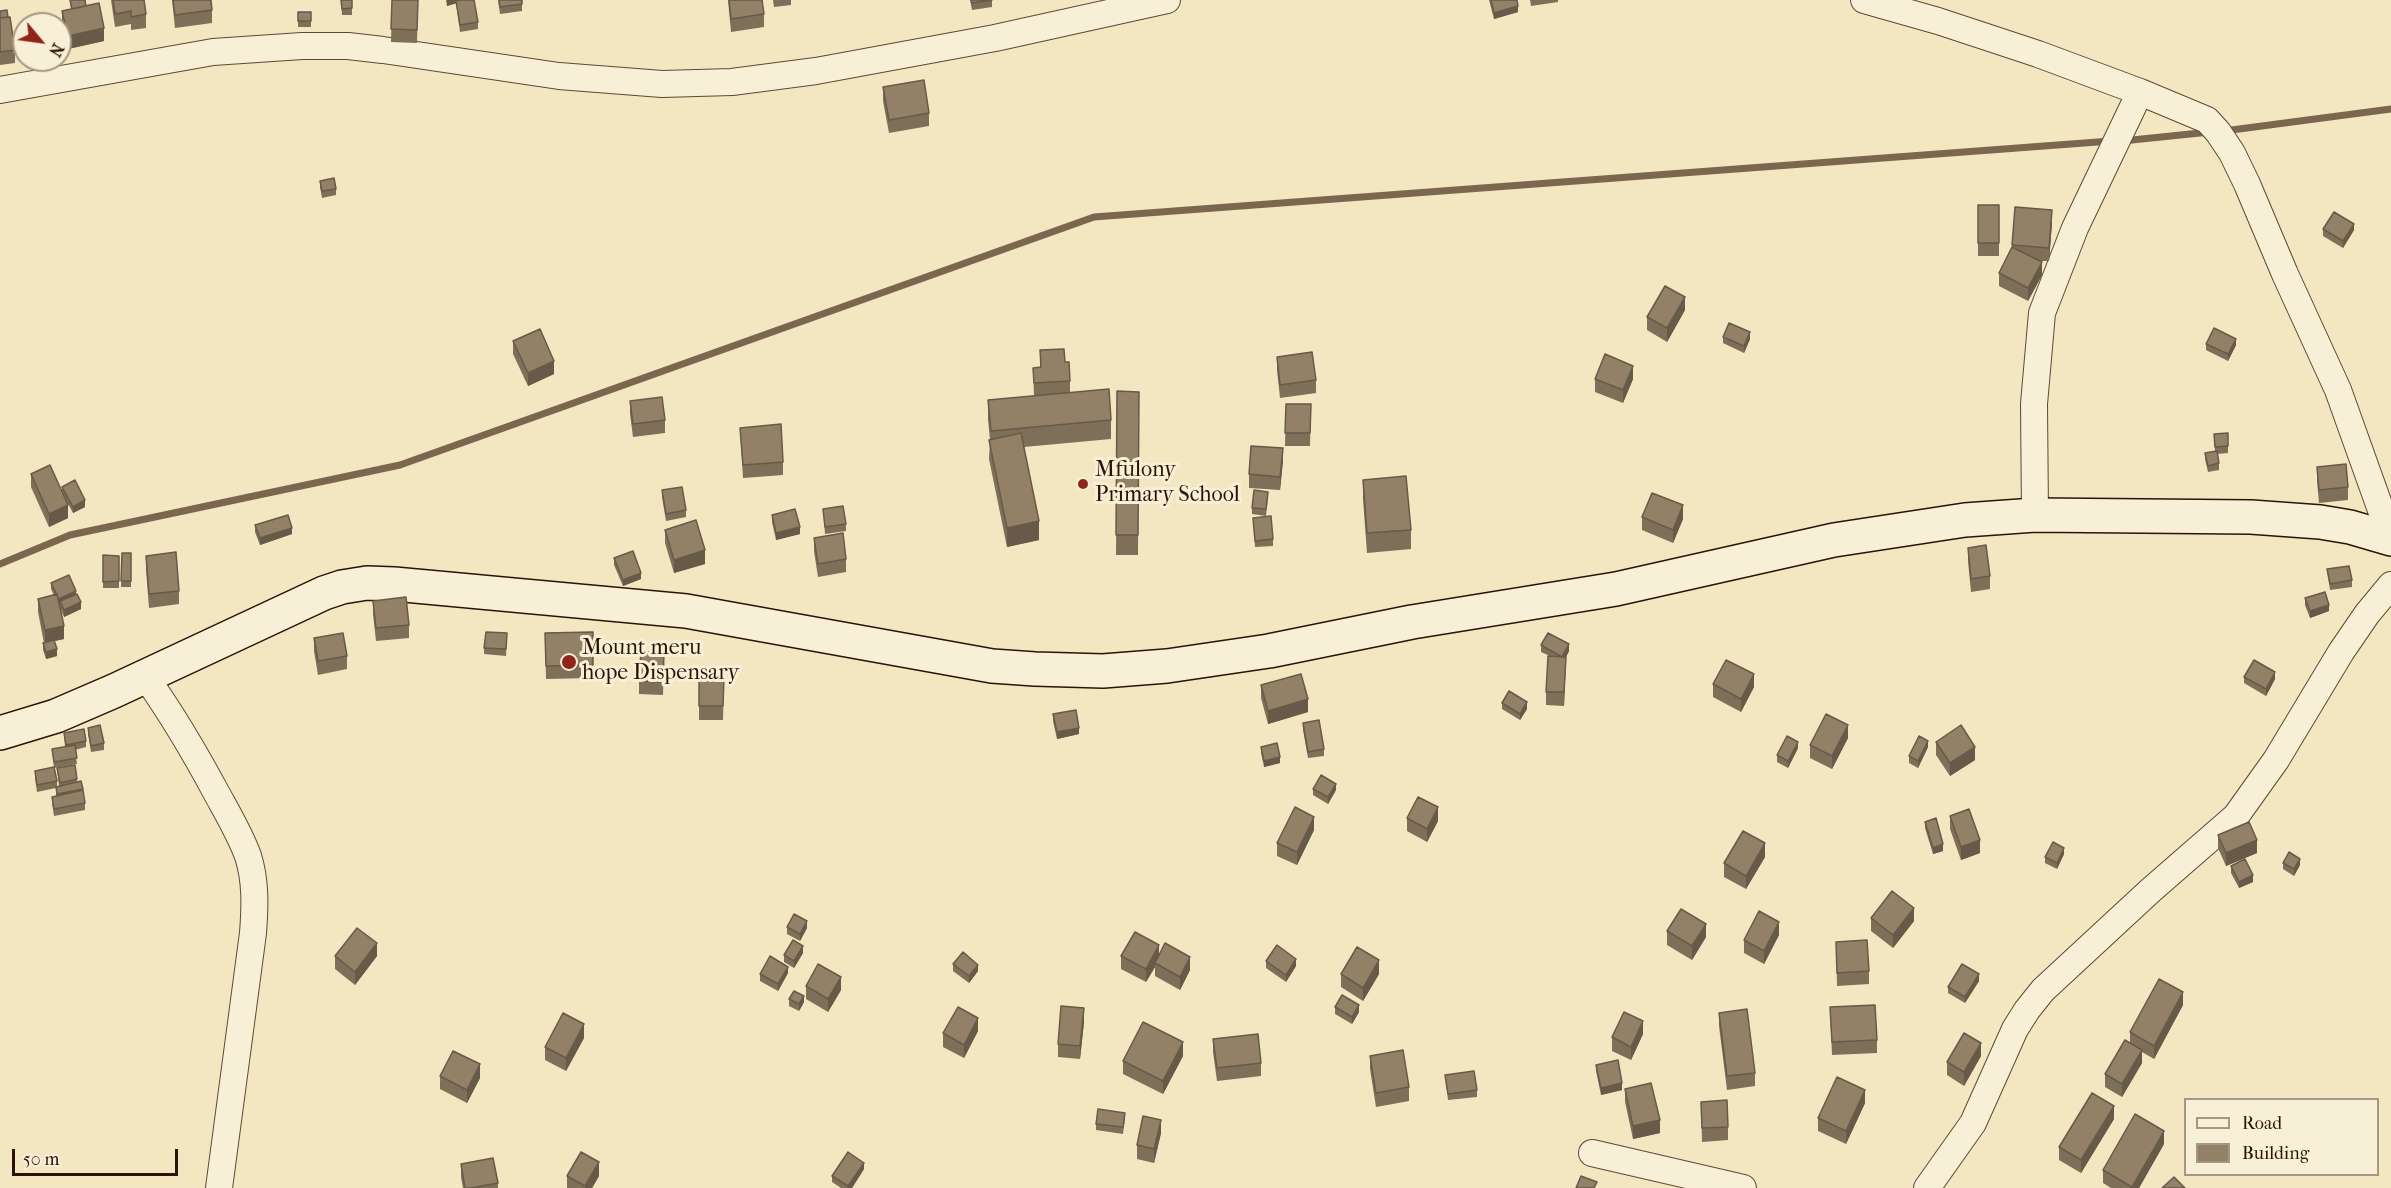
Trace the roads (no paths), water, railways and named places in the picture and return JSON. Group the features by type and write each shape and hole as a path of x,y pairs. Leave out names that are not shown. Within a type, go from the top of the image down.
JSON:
{"street":[{"path":"0,90 204,54 302,46 348,46 383,50 559,76 662,84 732,82 816,71 995,38 1167,0"},
{"path":"1864,0 2027,50 2140,92 2206,120 2218,132 2232,153 2338,390 2391,538"},
{"path":"2035,515 2034,404 2042,313 2075,228 2140,92"},
{"path":"0,733 56,716 324,593 367,583 456,588 686,611 992,666 1103,670 1167,666 1269,651 1412,622 1616,589 1871,533 1965,520 2035,515 2291,519 2350,527 2391,538"},
{"path":"1927,1188 1973,1123 2015,1029 2027,1010 2043,990 2151,890 2236,816 2287,743 2340,652 2391,585"},
{"path":"145,676 184,734 223,804 248,856 253,880 255,906 250,962 219,1188"},
{"path":"1592,1153 1743,1188"}],"waterway":[{"path":"2224,131 2391,109"},
{"path":"2122,141 2210,132"},
{"path":"0,564 70,535 400,465 1094,217 2111,141"}],"place":[{"name":"Mfulony Primary School","path":"1083,484"},
{"name":"Mount meru hope Dispensary","path":"569,662"}]}
